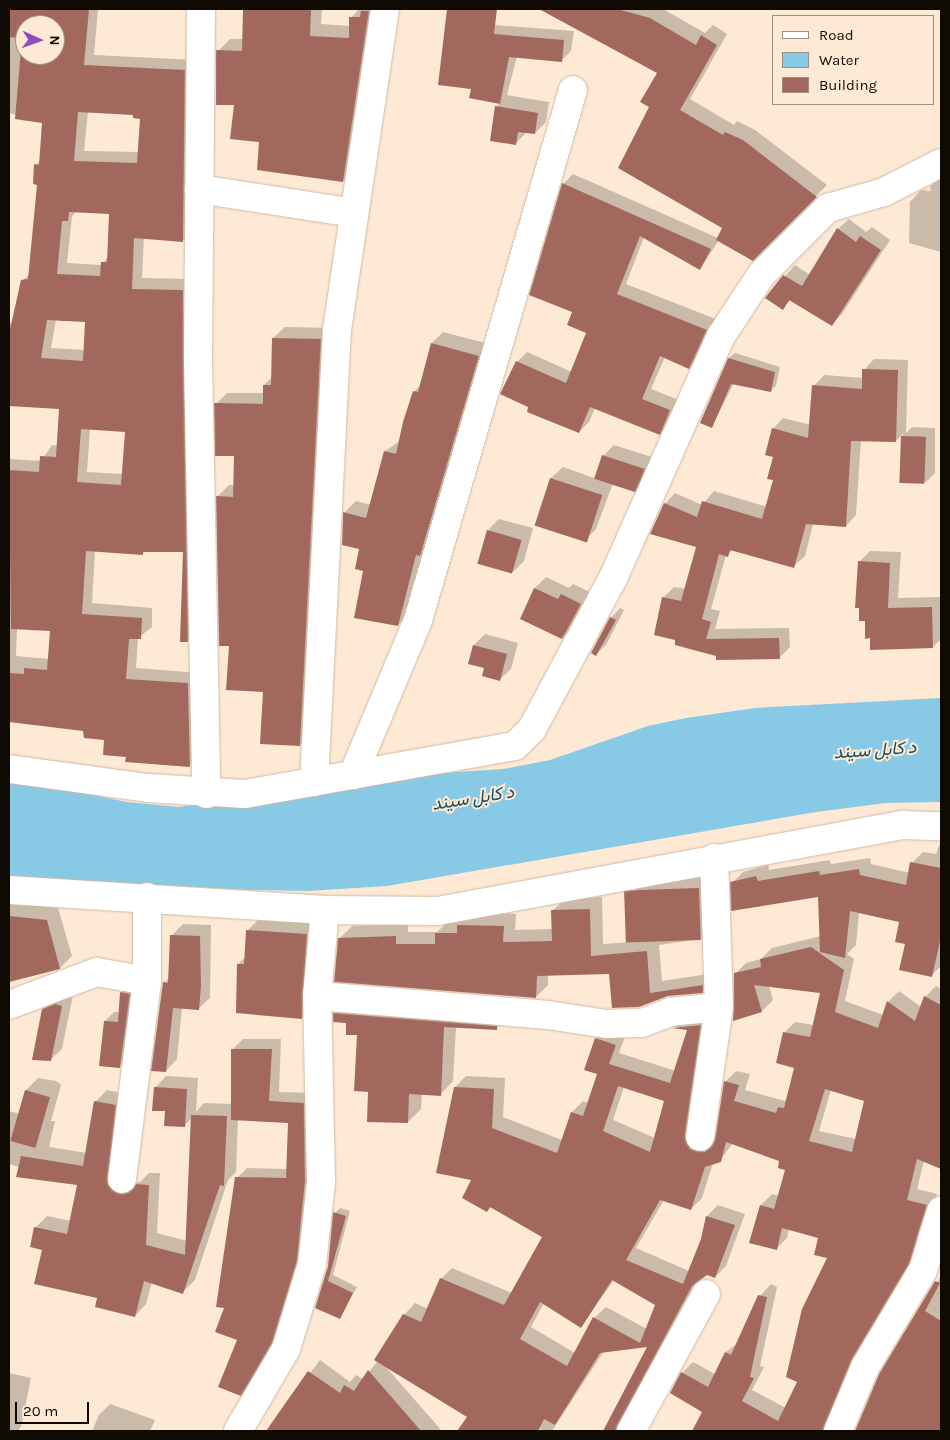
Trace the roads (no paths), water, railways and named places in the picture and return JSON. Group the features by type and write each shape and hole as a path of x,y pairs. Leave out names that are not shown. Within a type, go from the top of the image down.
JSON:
{"street":[{"path":"201,9 198,360 206,794"},
{"path":"314,782 337,330 384,9"},
{"path":"353,775 418,620 573,90"},
{"path":"9,769 206,794 245,794 515,746 532,729 614,576 721,336 761,275 828,208 884,192 941,164"},
{"path":"199,189 354,213"},
{"path":"9,890 147,897 325,910 438,911 714,858 904,825 941,826"},
{"path":"700,1137 719,1007 714,858"},
{"path":"122,1179 147,981 147,897"},
{"path":"238,1431 286,1349 312,1264 321,1182 317,996 325,910"},
{"path":"9,1005 97,972 147,981"},
{"path":"317,996 548,1015 606,1024 642,1023 670,1012 719,1007"},
{"path":"838,1431 865,1367 923,1270 941,1211"},
{"path":"631,1431 706,1294"}],"water":[{"name":"د کابل سيند","path":"941,698 941,802 886,803 816,812 387,886 308,891 249,890 9,877 9,776 126,802 179,807 410,775 504,769 550,760 648,726 686,718 755,708"}]}
